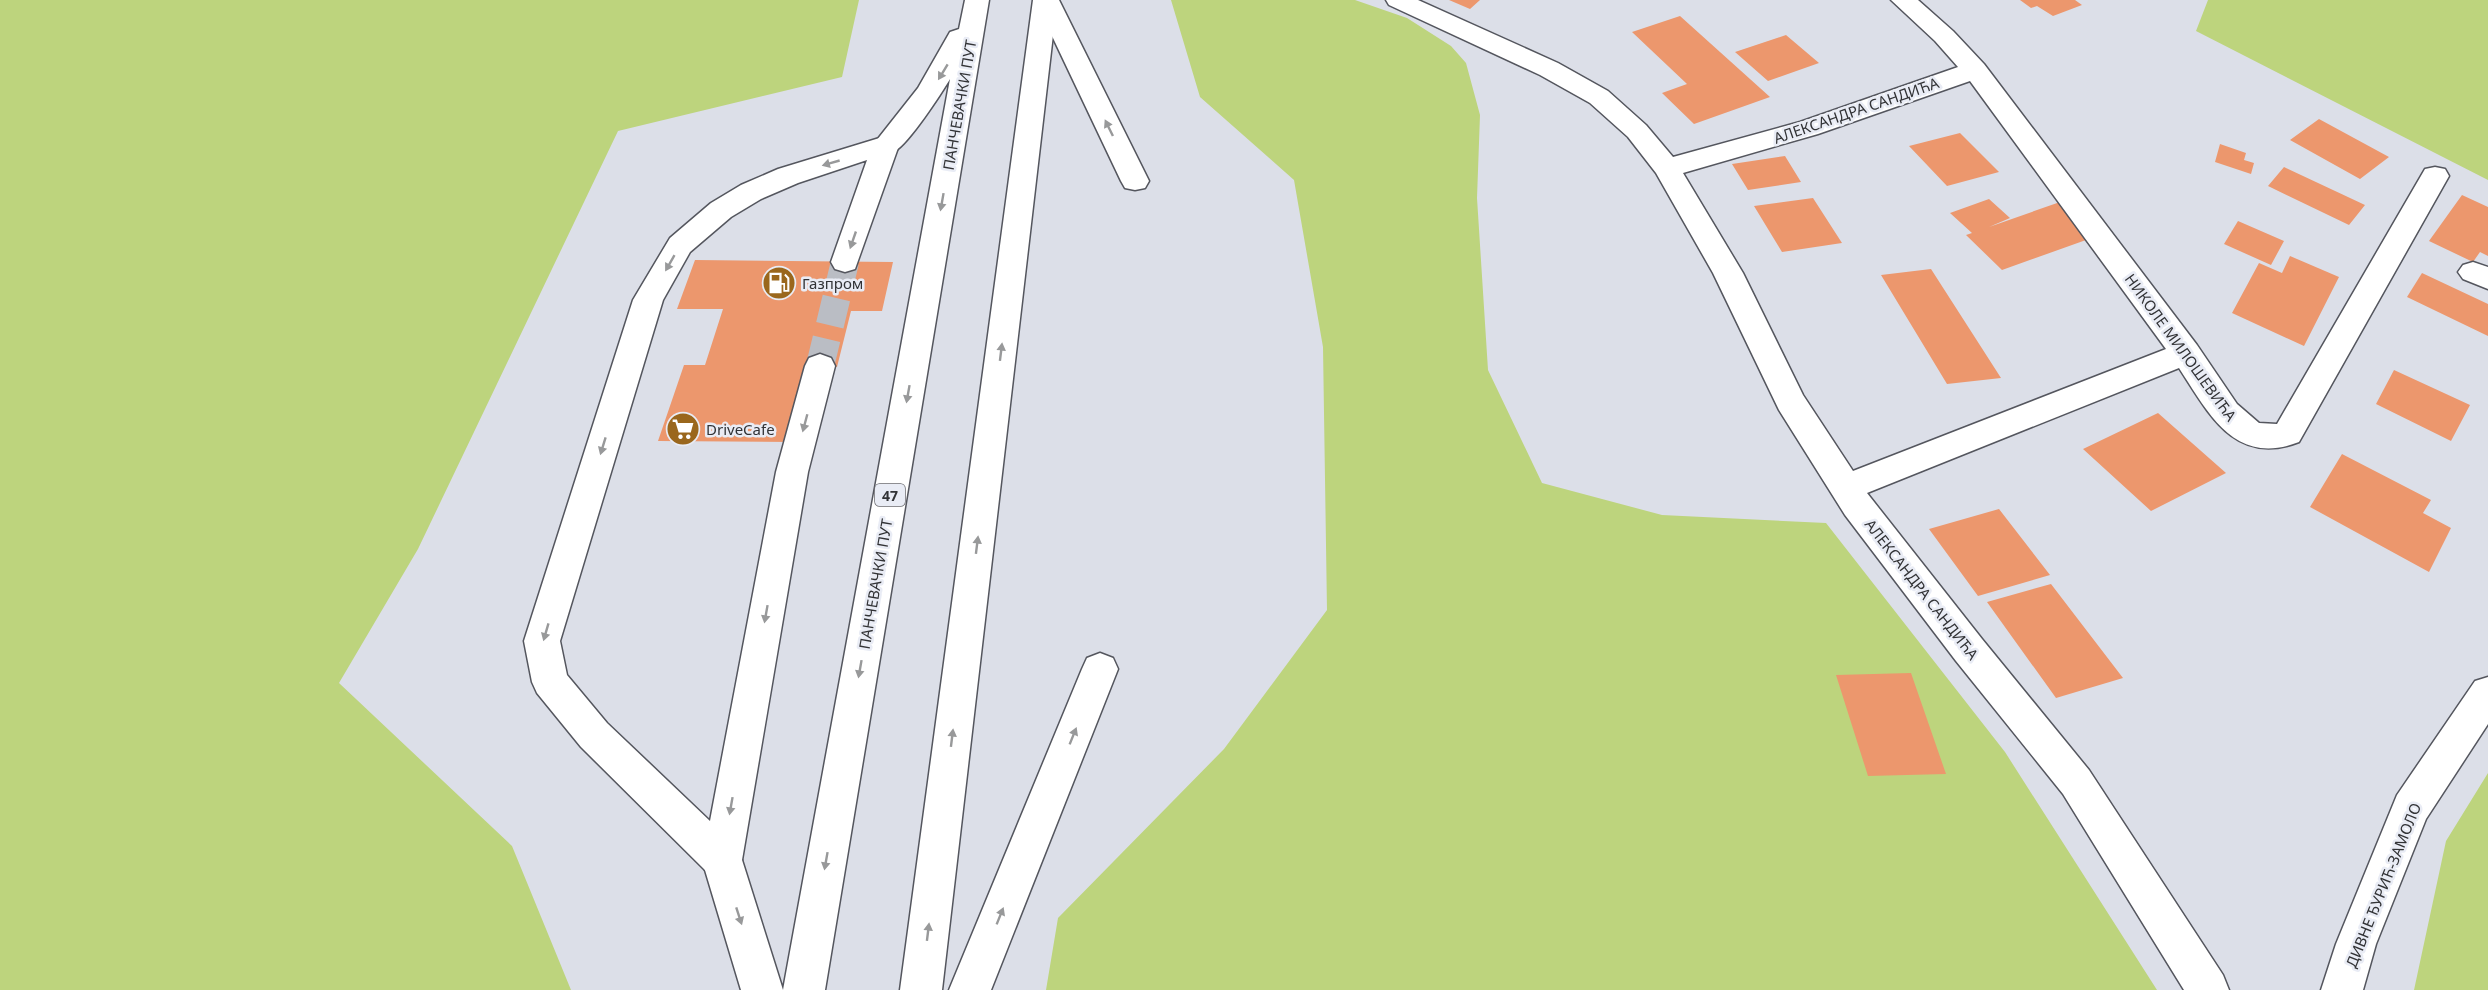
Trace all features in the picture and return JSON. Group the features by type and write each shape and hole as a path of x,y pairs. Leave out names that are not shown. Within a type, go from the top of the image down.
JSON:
{"street":[{"path":"845,262 886,145 916,112 945,70 976,0"},
{"name":"ПАНЧЕВАЧКИ ПУТ","path":"804,990 976,0"},
{"path":"1046,0 1135,181"},
{"path":"921,990 1046,0"},
{"name":"АЛЕКСАНДРА САНДИЋА","path":"1398,0 1549,69 1599,97 1637,131 1667,168 1728,273 1790,400 1846,488 1969,650 2076,782 2208,990"},
{"name":"НИКОЛЕ МИЛОШЕВИЋА","path":"1903,0 1944,36 1975,70 2186,353 2230,417 2242,428 2274,439 2288,432 2435,176"},
{"name":"АЛЕКСАНДРА САНДИЋА","path":"1667,168 1809,128 1975,70"},
{"path":"722,860 594,735 572,709 550,682 543,641 648,300 680,245 721,210 751,192 788,176 886,145"},
{"path":"1846,488 2186,353"},
{"path":"762,990 722,860 792,472 820,366"},
{"path":"970,990 1100,669"},
{"name":"ДИВНЕ ЂУРИЋ-ЗАМОЛО","path":"2342,990 2356,944 2411,808 2488,693"}],"green space":[{"path":"0,0 859,0 842,77 618,131 418,549 339,683 512,846 571,990 0,990"},
{"path":"1171,0 1355,0 1407,18 1451,46 1466,63 1480,115 1477,198 1488,370 1542,483 1662,515 1826,523 2005,752 2157,990 1046,990 1058,918 1224,749 1327,610 1323,347 1294,180 1200,97"},
{"path":"2208,0 2488,0 2488,180 2196,31"},
{"path":"2488,773 2488,990 2414,990 2446,841"}],"building":[{"path":"1449,0 1480,0 1470,9"},
{"path":"2020,0 2075,0 2082,5 2053,16 2037,6 2031,8"},
{"path":"1680,16 1770,97 1694,124 1662,93 1687,84 1632,32"},
{"path":"1786,35 1819,63 1768,81 1735,52"},
{"path":"2319,119 2389,157 2360,179 2290,140"},
{"path":"1960,133 1999,172 1947,186 1909,146"},
{"path":"2220,144 2246,153 2244,160 2254,163 2251,174 2215,162"},
{"path":"1785,156 1801,182 1748,190 1732,164"},
{"path":"2284,167 2365,205 2349,225 2268,186"},
{"path":"2462,195 2488,207 2488,256 2480,252 2473,262 2429,241"},
{"path":"1813,198 1842,243 1782,252 1754,206"},
{"path":"1989,199 2010,218 1989,227 2060,202 2086,240 2002,270 1966,235 1972,233 1950,213"},
{"path":"2238,221 2284,241 2271,265 2224,244"},
{"path":"2290,256 2339,277 2304,346 2232,313 2259,263 2282,273"},
{"path":"695,260 893,262 882,311 851,311 837,367 812,366 793,442 658,441 684,365 705,365 723,309 677,309"},
{"path":"1931,269 2001,378 1947,384 1881,275"},
{"path":"2422,273 2488,304 2488,336 2407,297"},
{"path":"2394,370 2470,405 2451,441 2376,404"},
{"path":"2158,413 2226,473 2151,511 2083,449"},
{"path":"2342,454 2431,500 2423,513 2451,528 2429,572 2310,507"},
{"path":"1999,509 2050,575 1978,596 1929,529"},
{"path":"2051,584 2123,678 2056,698 1987,602"},
{"path":"1911,673 1946,774 1868,776 1836,675"}],"tunnel":[{"path":"820,366 845,262"}],"place":[{"name":"Газпром","path":"779,283"},
{"name":"DriveCafe","path":"683,429"}]}
